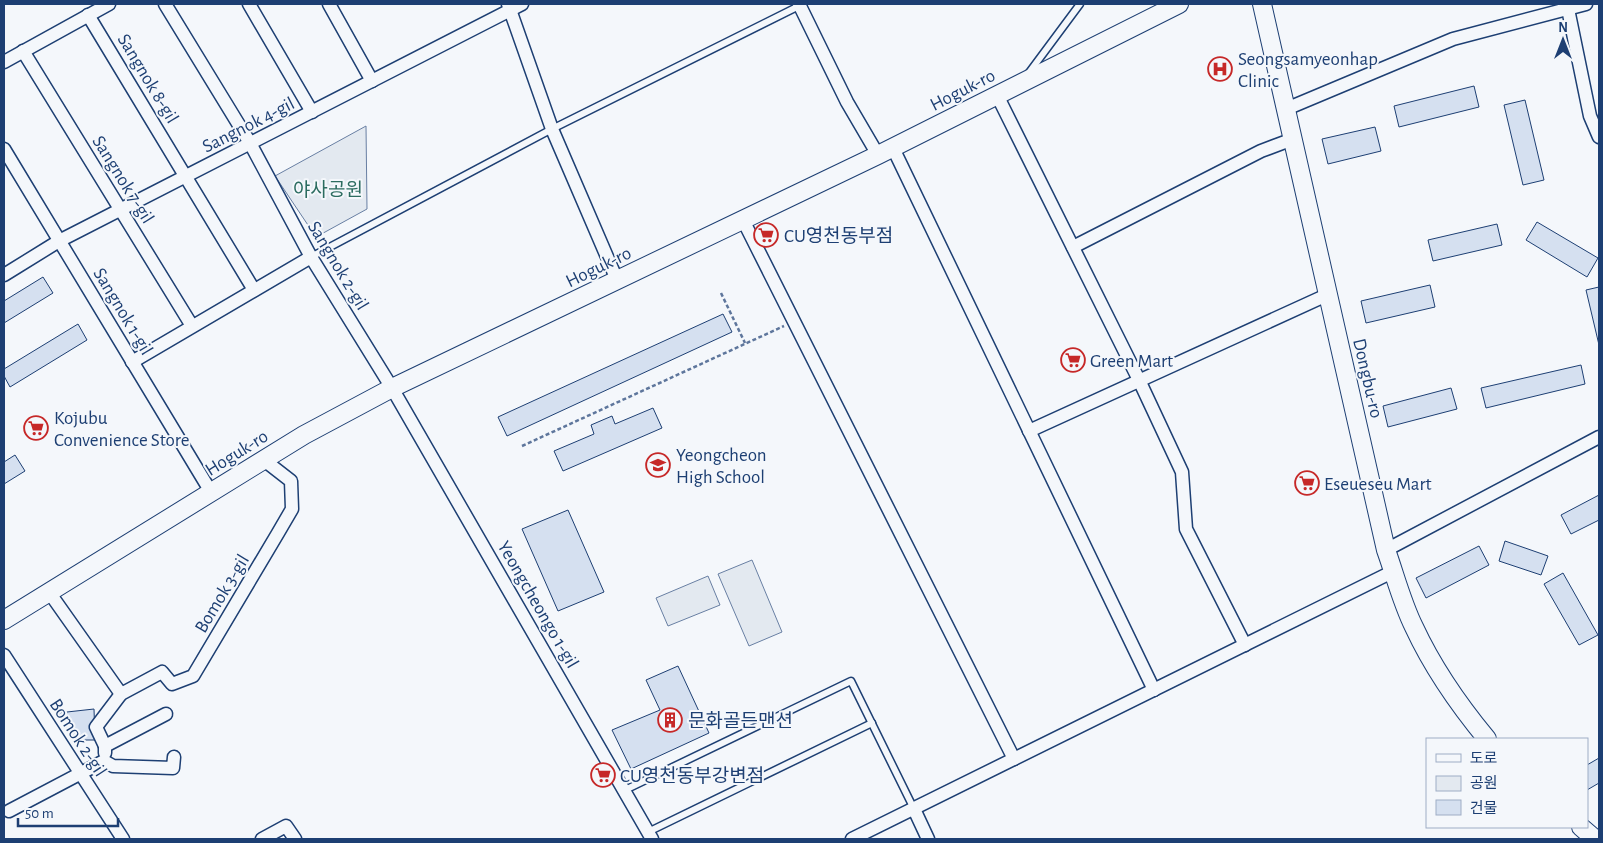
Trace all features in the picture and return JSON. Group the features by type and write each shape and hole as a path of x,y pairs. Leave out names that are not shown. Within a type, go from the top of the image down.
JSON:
{"main road":[{"name":"Hoguk-ro","path":"4,620 304,435 392,388 885,152 1179,4"},
{"name":"Dongbu-ro","path":"1262,4 1386,550 1413,625 1438,673 1463,710 1486,738"},
{"path":"1582,828 1595,839"}],"street":[{"path":"4,62 109,4"},
{"name":"Sangnok 2-gil","path":"165,4 250,143 311,256 392,388"},
{"path":"249,4 312,112"},
{"path":"329,4 372,81"},
{"path":"801,4 847,102 885,152 1029,431 1154,690"},
{"path":"1286,109 1454,39 1586,4"},
{"path":"514,6 552,129 618,280"},
{"name":"Sangnok 4-gil","path":"4,275 60,241 514,6"},
{"path":"1568,9 1590,116 1598,130"},
{"name":"Sangnok 8-gil","path":"88,15 254,290"},
{"name":"Sangnok 7-gil","path":"23,51 192,326"},
{"path":"997,95 1139,380 1182,472 1186,530 1245,645"},
{"path":"1073,247 1260,151 1293,139"},
{"name":"Sangnok 1-gil","path":"4,149 211,492"},
{"path":"744,220 1014,759"},
{"path":"132,362 311,256"},
{"path":"1029,431 1329,294"},
{"name":"Yeongcheongo 1-gil","path":"392,388 650,835"},
{"path":"1386,550 1599,437"},
{"name":"Bomok 3-gil","path":"121,694 162,672 172,684 193,676 292,509 291,481 264,460"},
{"path":"852,839 1394,571"},
{"path":"49,592 121,694 96,727 105,746 104,761"},
{"name":"Bomok 2-gil","path":"4,655 122,839"},
{"path":"105,746 166,714"},
{"path":"104,761 113,766 173,768 174,757"},
{"path":"9,811 104,761"},
{"path":"914,809 928,839"},
{"path":"262,839 286,826 295,839"}],"lane":[{"path":"311,256 552,129 801,4"},
{"path":"1021,83 1080,4"},
{"path":"625,790 851,681 914,809"},
{"path":"650,835 872,723"}],"path":[{"path":"721,292 745,343"},
{"path":"522,446 794,321"}],"green space":[{"name":"야사공원","path":"366,126 367,209 316,237 275,176"},
{"path":"752,560 782,632 749,646 718,574"},
{"path":"708,576 720,605 668,626 656,598"}],"building":[{"path":"1474,86 1479,107 1399,127 1394,106"},
{"path":"1525,100 1544,180 1523,185 1504,105"},
{"path":"1375,127 1381,151 1328,164 1322,139"},
{"path":"1537,222 1598,258 1587,277 1526,240"},
{"path":"1497,224 1502,245 1433,261 1428,240"},
{"path":"43,277 53,293 4,323 4,301"},
{"path":"1430,285 1435,307 1366,323 1361,301"},
{"path":"1599,287 1599,345 1586,290"},
{"path":"723,314 732,332 507,436 498,417"},
{"path":"78,324 87,340 10,387 4,376 4,369"},
{"path":"1581,365 1585,384 1486,408 1481,388"},
{"path":"1451,388 1457,409 1388,427 1383,406"},
{"path":"653,408 662,428 563,471 554,451 594,434 591,425 612,416 615,424"},
{"path":"15,455 25,471 4,484 4,462"},
{"path":"1599,495 1599,520 1571,534 1561,515"},
{"path":"568,510 604,592 558,611 522,529"},
{"path":"1505,541 1548,556 1541,575 1499,561"},
{"path":"1479,546 1489,565 1426,598 1416,578"},
{"path":"1563,573 1598,635 1579,645 1544,584"},
{"name":"문화골든맨션","path":"678,666 709,733 631,769 612,730 660,710 646,680"},
{"path":"94,709 95,740 74,740 58,713"},
{"path":"1599,758 1599,783 1588,789 1588,764"}],"place":[{"name":"Seongsamyeonhap Clinic","path":"1220,69"},
{"name":"CU영천동부점","path":"766,235"},
{"name":"Green Mart","path":"1073,360"},
{"name":"Kojubu Convenience Store","path":"36,428"},
{"name":"Yeongcheon High School","path":"658,465"},
{"name":"Eseueseu Mart","path":"1307,483"},
{"name":"문화골든맨션","path":"670,720"},
{"name":"CU영천동부강변점","path":"603,775"}]}
